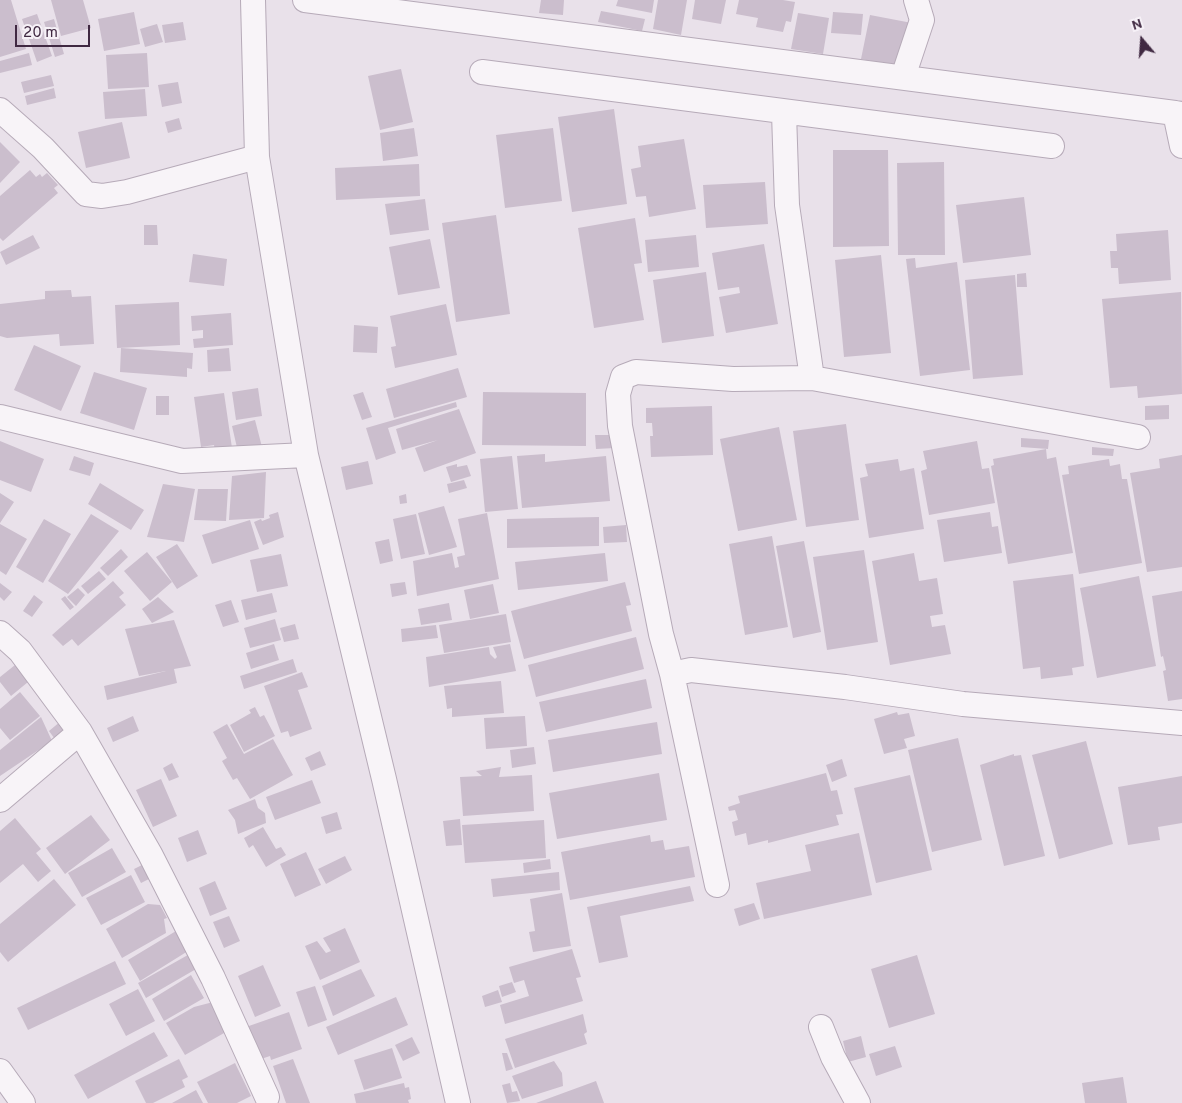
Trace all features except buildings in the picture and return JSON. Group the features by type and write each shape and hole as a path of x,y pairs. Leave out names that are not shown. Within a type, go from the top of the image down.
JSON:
{"street":[{"path":"253,0 257,157 306,455 384,779 458,1103"},
{"path":"305,0 1179,114 1182,146"},
{"path":"904,77 922,20 916,0"},
{"path":"482,72 784,113 1052,146"},
{"path":"0,110 43,148 86,194 102,196 127,192 257,157"},
{"path":"784,113 787,205 812,378"},
{"path":"717,885 672,674 661,634 620,426 618,394 623,377 636,372 733,380 812,378 1138,437"},
{"path":"0,417 182,461 306,455"},
{"path":"0,633 20,651 80,732 150,854 214,978 267,1096"},
{"path":"672,674 690,670 845,687 964,704 1182,724"},
{"path":"0,800 80,732"},
{"path":"822,1027 833,1057 858,1103"},
{"path":"0,1071 23,1103"}]}
